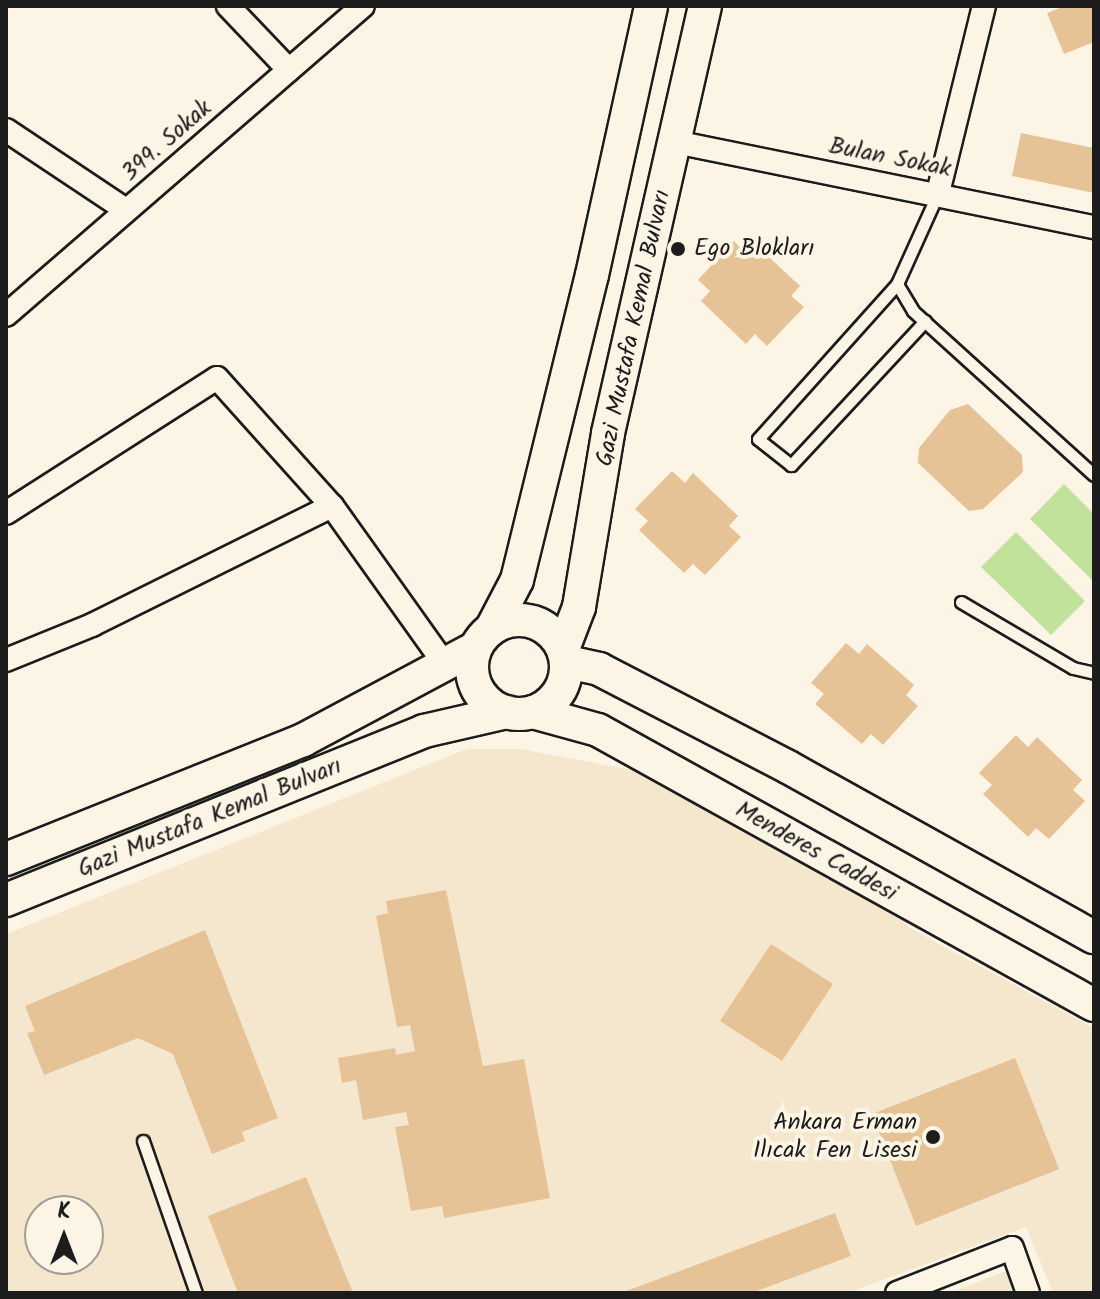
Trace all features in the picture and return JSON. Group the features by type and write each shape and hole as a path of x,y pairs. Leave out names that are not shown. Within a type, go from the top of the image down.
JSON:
{"main road":[{"path":"565,655 562,687 520,712 494,707 476,687 484,638 517,580 592,275 651,6"},
{"name":"Gazi Mustafa Kemal Bulvarı","path":"565,655 579,607 608,433 705,6"},
{"path":"484,638 519,619 534,621 547,628 565,655 599,669 788,767 1094,937"},
{"name":"Gazi Mustafa Kemal Bulvarı","path":"6,859 303,740 446,666 484,638"},
{"name":"Gazi Mustafa Kemal Bulvarı","path":"6,900 424,731 520,712"},
{"name":"Menderes Caddesi","path":"520,712 598,730 1094,1005"}],"street":[{"path":"228,6 289,70"},
{"name":"399. Sokak","path":"6,315 363,6"},
{"path":"938,193 984,6"},
{"path":"6,130 126,210"},
{"name":"Bulan Sokak","path":"675,142 1094,227"},
{"path":"6,513 217,378 332,506 446,666"},
{"path":"6,660 92,625 332,506"},
{"path":"897,1293 1012,1248 1028,1293"}],"lane":[{"path":"925,321 791,465 758,439 897,284 938,193"},
{"path":"897,284 925,321 1094,475"},
{"path":"961,602 1073,668 1094,673"},
{"path":"143,1141 196,1293"}],"shaded area":[{"path":"467,749 520,749 632,770 912,905 908,927 1094,1028 1094,1293 1053,1293 1026,1227 847,1293 6,1293 6,934"},
{"path":"1006,1271 1014,1293 950,1293"}],"green space":[{"path":"1064,484 1094,514 1094,582 1030,519"},
{"path":"1016,532 1085,601 1051,635 981,567"}],"building":[{"path":"1065,6 1094,6 1094,42 1064,54 1047,13"},
{"path":"1021,133 1094,148 1094,193 1012,176"},
{"path":"734,241 746,253 755,244 800,286 791,296 804,307 767,346 755,334 746,344 701,301 710,291 698,280"},
{"path":"968,404 1022,455 1023,472 983,509 969,511 918,463 919,448 950,410"},
{"path":"672,471 685,483 693,473 738,516 729,526 741,537 705,575 693,564 684,573 639,530 648,521 635,509"},
{"path":"846,643 859,654 867,644 914,685 906,695 918,706 883,745 871,734 862,744 815,704 824,694 811,683"},
{"path":"1016,735 1028,747 1037,737 1082,780 1073,790 1085,801 1049,839 1036,828 1028,837 983,794 992,785 979,773"},
{"path":"446,890 483,1066 524,1059 550,1198 444,1218 442,1206 411,1211 395,1127 409,1125 406,1112 363,1120 356,1080 342,1083 338,1058 395,1048 396,1055 415,1051 410,1025 397,1027 376,916 388,913 386,901"},
{"path":"205,930 278,1118 242,1132 245,1141 212,1154 173,1054 138,1038 44,1075 27,1033 35,1031 25,1006"},
{"path":"771,944 833,984 782,1061 720,1021"},
{"path":"1015,1058 1059,1169 916,1226 872,1114"},
{"path":"306,1177 353,1293 238,1293 208,1216"},
{"path":"835,1213 851,1256 751,1293 621,1293"}],"place":[{"name":"Ego Blokları","path":"678,249"},
{"name":"Ankara Erman Ilıcak Fen Lisesi","path":"933,1137"}]}
